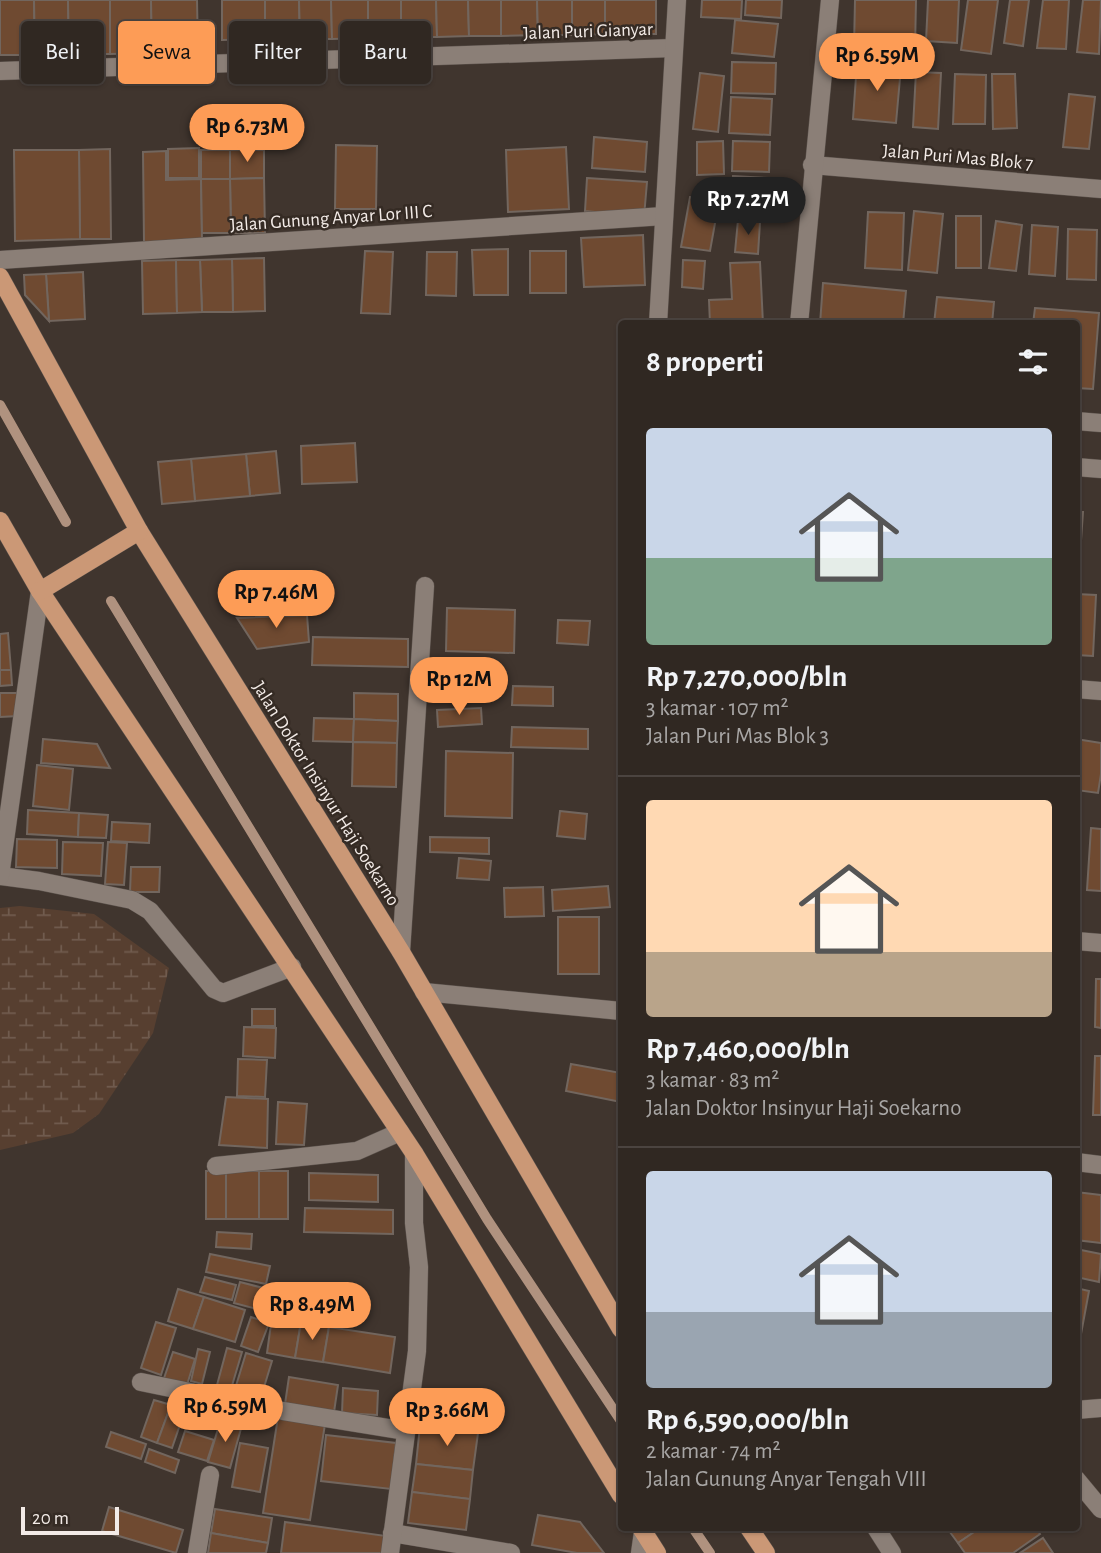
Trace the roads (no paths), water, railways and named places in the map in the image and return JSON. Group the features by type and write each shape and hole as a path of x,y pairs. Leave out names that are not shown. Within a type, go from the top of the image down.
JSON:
{"main road":[{"name":"Jalan Doktor Insinyur Haji Soekarno","path":"0,277 139,531 401,952 618,1324"},
{"path":"0,521 40,591 414,1153 618,1490"},
{"path":"40,591 139,531"},
{"path":"643,1531 657,1553"},
{"path":"751,1531 766,1553"}],"street":[{"path":"658,320 677,0"},
{"path":"799,320 812,165 830,0"},
{"name":"Jalan Puri Gianyar","path":"0,71 673,48"},
{"name":"Jalan Puri Mas Blok 7","path":"812,165 1101,189"},
{"name":"Jalan Gunung Anyar Lor III C","path":"0,260 664,216"},
{"path":"1080,421 1101,424"},
{"path":"1080,467 1101,470"},
{"path":"401,952 425,586"},
{"path":"40,591 0,876 132,900 150,911 214,989 223,993 292,967"},
{"path":"1080,689 1101,691"},
{"path":"1080,941 1101,943"},
{"path":"424,992 618,1011"},
{"path":"215,1166 357,1151 400,1132"},
{"path":"390,1553 417,1351 419,1267 414,1223 414,1153"},
{"path":"1080,1163 1101,1165"},
{"path":"141,1382 260,1407 406,1431"},
{"path":"1080,1410 1101,1408"},
{"path":"197,1553 210,1475"},
{"path":"1080,1483 1100,1502"},
{"path":"640,1553 642,1531"},
{"path":"878,1531 892,1553"},
{"path":"392,1533 511,1553"}],"waterway":[{"path":"0,405 66,522"},
{"path":"111,601 487,1219 618,1416"},
{"path":"695,1531 710,1553"}]}
